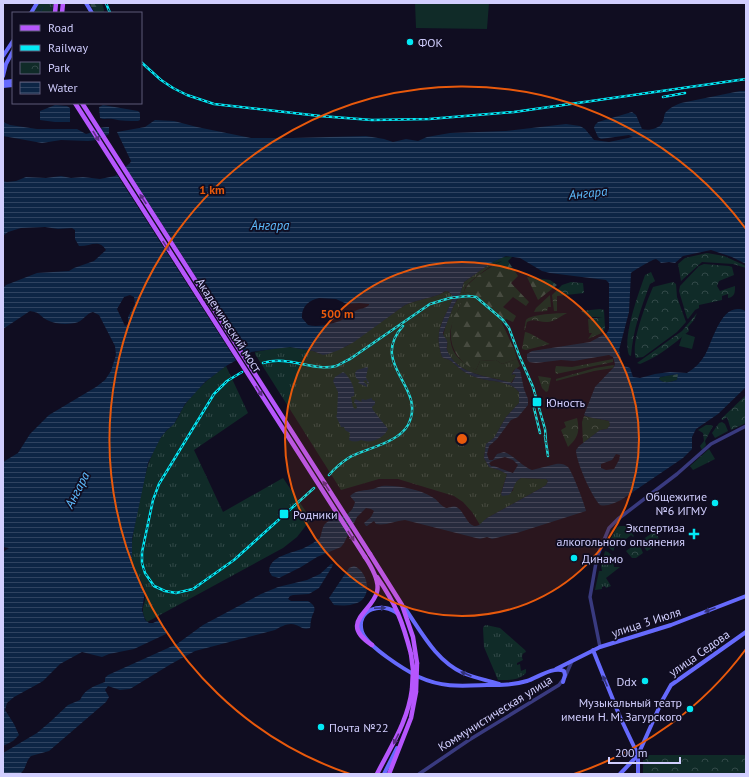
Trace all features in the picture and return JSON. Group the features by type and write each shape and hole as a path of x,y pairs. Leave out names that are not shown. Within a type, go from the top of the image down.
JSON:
{"main road":[{"path":"32,12 37,3"},
{"path":"86,3 91,12"},
{"path":"3,56 12,42"},
{"path":"4,83 3,75 6,64 12,53"},
{"name":"Академический мост","path":"77,104 371,567"},
{"name":"Академический мост","path":"83,104 402,605 413,637 417,663 416,692 412,714 389,774"},
{"path":"371,567 391,597 406,632 413,670 412,689 408,709 402,725 377,774"},
{"path":"371,567 377,580 377,592 360,617 357,625 361,636 372,645"},
{"name":"улица 3 Июля","path":"372,645 408,671 435,683 454,686 503,685 527,681 554,670 593,650 671,625 746,596"},
{"path":"402,605 431,646 448,664 469,675 503,685"},
{"path":"372,645 362,629 362,622 365,614 374,609 384,608 395,612 400,618"},
{"name":"улица Седова","path":"638,755 666,692 671,685 746,632"},
{"path":"593,650 620,718 638,755 638,774"},
{"path":"554,670 560,669 564,671 565,675 563,682"},
{"path":"384,774 402,738"},
{"path":"620,774 638,755"}],"street":[{"path":"600,648 590,592 600,549 609,528 618,519 677,474 711,444 746,426"},
{"name":"Коммунистическая улица","path":"419,774 469,740 559,685 563,682 573,660"}],"green space":[{"path":"38,3 54,3 52,12 33,12"},
{"path":"89,3 102,3 103,12 94,12"},
{"path":"415,3 489,3 487,29 416,28"},
{"path":"707,253 724,256 746,266 746,268 733,264 702,262 681,281 678,264 685,258"},
{"path":"513,256 508,261 498,262 467,285 450,332 451,344 457,356 476,370 480,361 496,360 502,364 517,359 520,366 514,370 512,375 516,375 511,383 476,374 460,367 448,353 447,341 443,336 446,324 459,297 464,282 491,263 503,257"},
{"path":"502,261 508,261 518,276 511,283 529,302 526,306 513,297 503,307 516,316 513,322 506,319 502,323 515,351 517,359 502,364 496,360 480,361 476,370 462,361 453,348 451,333 454,316 460,307 467,286 475,278"},
{"path":"704,264 732,267 734,275 719,281 717,286 720,291 735,286 735,292 728,298 728,294 722,296 722,300 699,305 699,308 695,310 688,319 679,291 680,286 699,266"},
{"path":"651,272 655,281 650,284 641,310 631,356 629,355 627,347 629,327 645,275"},
{"path":"527,277 550,280 557,285 538,300"},
{"path":"571,282 583,283 584,293 557,296 557,311 554,311 552,295 562,285"},
{"path":"673,282 676,284 677,297 686,322 677,332 643,357 636,358 635,343 637,333 643,312 653,287"},
{"path":"447,291 453,298 439,333 442,357 451,361 460,369 469,374 478,378 505,383 515,388 519,392 519,403 506,417 494,438 486,444 484,458 489,467 507,474 501,493 513,491 514,483 521,478 546,479 548,481 543,487 487,518 480,525 472,512 463,502 454,496 398,479 379,479 341,490 255,354 255,352 290,347 313,351 320,354 347,346 405,305 439,295"},
{"path":"550,295 551,307 548,307 547,311 534,312 536,308"},
{"path":"604,310 604,332 588,339 592,333 589,333 588,319 603,317 588,317 581,311"},
{"path":"567,313 549,322 534,320 527,322 524,330 526,320 533,316"},
{"path":"697,313 694,320 688,327 689,331 683,336 666,350 653,358 640,364 637,363 682,331"},
{"path":"525,332 530,333 550,344 526,350 522,349"},
{"path":"683,333 695,337 692,349 679,346"},
{"path":"613,359 613,362 556,374 555,370 556,366 572,367"},
{"path":"614,365 613,368 594,371 556,381 556,379 595,368"},
{"path":"226,366 248,413 194,450 223,512 283,478 311,519 297,537 283,548 147,622 143,612 146,594 142,582 134,567 132,559 132,540 144,480 149,463 161,437 179,416 188,400 203,384"},
{"path":"677,374 679,375 677,380 665,382 659,380 660,377"},
{"path":"538,376 551,378 548,391 546,392 542,388"},
{"path":"746,395 746,423 731,430 727,417 723,420 721,419"},
{"path":"584,416 609,421 610,425 607,429 600,430 583,443 582,422"},
{"path":"577,418 578,431 576,438 568,447 561,430 566,427 564,422"},
{"path":"722,422 725,424 728,431 715,438 712,433 719,423"},
{"path":"706,425 713,426 705,441 706,445 702,450 700,446 704,441 703,433 698,430"},
{"path":"709,449 715,459 693,470 690,466"},
{"path":"626,526 634,536 633,537 631,535 614,548 613,551 608,547 608,544 617,527"},
{"path":"655,531 661,543 647,551 642,544 642,540"},
{"path":"637,543 639,544 643,553 636,558 632,558 626,551"},
{"path":"605,551 617,560 613,561 614,567 620,567 606,578 611,586 606,588 605,586 602,587 602,589 595,590 599,571 602,571 601,566"},
{"path":"486,625 500,628 525,650 526,652 522,656 523,660 517,663 517,665 520,664 521,671 526,669 526,673 523,676 513,680 498,680 484,647 483,628"},
{"path":"649,755 746,755 746,774 643,774 643,760 645,760"}],"water":[{"name":"Ангара","path":"746,91 746,264 732,257 711,250 683,256 675,263 661,263 656,259 631,273 629,312 619,350 622,365 630,368 633,377 640,378 670,372 687,373 703,358 708,350 717,327 726,314 732,310 738,309 742,309 746,312 746,387 718,414 696,429 692,437 692,449 683,458 621,500 608,505 600,505 585,479 576,450 600,430 607,429 610,425 609,421 584,415 595,387 614,367 615,364 613,357 609,355 574,361 561,360 536,363 529,362 527,359 527,354 532,351 590,342 607,333 609,329 609,283 606,280 542,271 520,258 506,256 491,263 464,282 443,333 447,341 447,350 452,359 458,365 475,374 512,383 516,375 511,375 516,368 520,370 528,399 528,405 518,417 511,420 497,439 489,446 487,454 489,460 493,460 497,454 504,452 532,470 558,464 565,465 568,467 572,475 586,511 520,532 492,539 487,537 480,539 405,520 383,524 376,524 374,521 366,526 364,523 371,517 374,511 366,508 357,517 341,547 317,557 279,578 272,576 269,571 273,561 283,555 304,548 320,538 326,523 350,512 355,502 350,496 355,492 382,486 401,487 414,490 434,498 444,507 458,508 469,523 476,526 487,518 543,487 548,481 546,479 521,478 518,480 509,495 502,496 501,494 507,474 489,467 484,458 486,444 494,438 506,417 519,403 519,392 515,388 505,383 478,378 469,374 460,369 451,361 442,357 439,333 453,298 448,291 444,291 439,295 405,305 354,342 328,354 323,355 313,351 290,347 251,352 226,366 205,382 185,404 174,424 161,437 148,463 132,539 132,561 145,591 142,610 145,620 149,623 153,623 159,620 166,629 166,634 134,649 109,654 102,657 82,652 60,664 43,681 14,697 7,703 5,710 19,735 13,741 3,746 3,552 9,548 3,547 3,462 18,453 30,434 49,415 105,380 111,371 116,355 115,346 99,315 93,312 78,322 64,324 50,321 38,313 30,311 3,329 3,288 6,285 37,273 69,271 94,261 106,250 100,244 79,246 75,239 75,230 72,228 21,228 8,232 3,236 3,181 16,181 26,177 46,178 61,176 71,178 83,177 100,179 115,176 131,161 117,132 145,127 155,120 174,121 251,138 366,136 393,142 406,139 418,141 427,137 450,133 506,131 566,124 580,126 585,129 594,140 609,142 633,137 629,135 601,139 598,137 594,128 598,122 632,112 636,115 642,129 653,129 661,125 667,111 681,103","holes":["130,295 134,297 135,304 128,317 128,324 125,326 117,309 124,297","315,299 336,299 347,304 359,303 369,305 354,311 348,317 334,323 313,326 308,325 302,318 302,314 304,307","678,374 677,380 670,382 661,381 659,379 660,377","616,454 620,455 614,469 606,470 601,468 601,464 612,460","505,457 513,460 518,465 513,473 491,466 489,463"]},
{"path":"55,105 67,106 70,108 70,122 40,120 40,111"},
{"path":"103,105 138,111 140,113 140,120 125,121 100,118 99,107"},
{"path":"3,122 10,125 37,129 77,129 86,134 102,127 109,127 109,134 97,140 61,140 42,143 3,136"},
{"path":"367,367 366,377 369,383 368,384 366,380 363,381 367,387 358,383 360,381 356,378 355,373 357,370"},
{"path":"343,372 352,382 354,396 351,397 353,407 355,409 357,408 356,404 354,403 355,399 362,402 361,400 363,399 365,400 372,398 372,400 375,401 375,404 372,407 373,410 388,429 380,438 373,441 352,441 349,440 350,433 345,430 344,427 341,427 336,416 338,392 333,381 335,377"},
{"path":"331,564 333,564 332,567 319,588 309,594 293,595 288,599 291,601 308,601 314,606 310,628 305,629 291,624 275,630 195,651 130,689 120,690 108,686 105,690 109,697 106,702 49,751 31,756 24,770 20,774 3,774 3,753 37,733 68,705 80,700 84,693 105,682 105,678 108,675 177,644 203,625 261,594 278,587 307,580 320,574"},
{"path":"354,566 362,572 366,581 367,591 365,596 362,600 356,603 334,605 329,598 349,568"}],"pier":[{"path":"124,165 247,356 237,362 116,173"}],"waterway":[{"path":"40,12 43,7"}],"railway":[{"path":"106,3 110,12"},
{"path":"142,63 161,80 173,88 187,95 214,104 320,116 372,120 429,119 514,112 746,79"},
{"path":"663,97 685,93"},
{"path":"263,363 282,361 319,367 336,366 350,359 430,304 450,298 468,296 476,297 503,320 509,328 533,387 545,429 546,441"},
{"path":"329,475 350,457 390,441 408,425 412,411 411,399 394,364 392,353 394,340 403,326"},
{"path":"242,372 227,381 214,394 159,484 153,500 142,552 142,563 145,573 154,586 165,591 176,593 193,589 234,560 314,488"},
{"path":"534,408 540,433"},
{"path":"545,436 548,456"}],"place":[{"name":"ФОК","path":"410,42"},
{"name":"Юность","path":"537,402"},
{"name":"Общежитие №6 ИГМУ","path":"715,503"},
{"name":"Родники","path":"284,514"},
{"name":"Экспертиза алкогольного опьянения","path":"694,534"},
{"name":"Динамо","path":"574,558"},
{"name":"Ddx","path":"645,681"},
{"name":"Музыкальный театр имени Н. М. Загурского","path":"690,709"},
{"name":"Почта №22","path":"321,727"}]}
